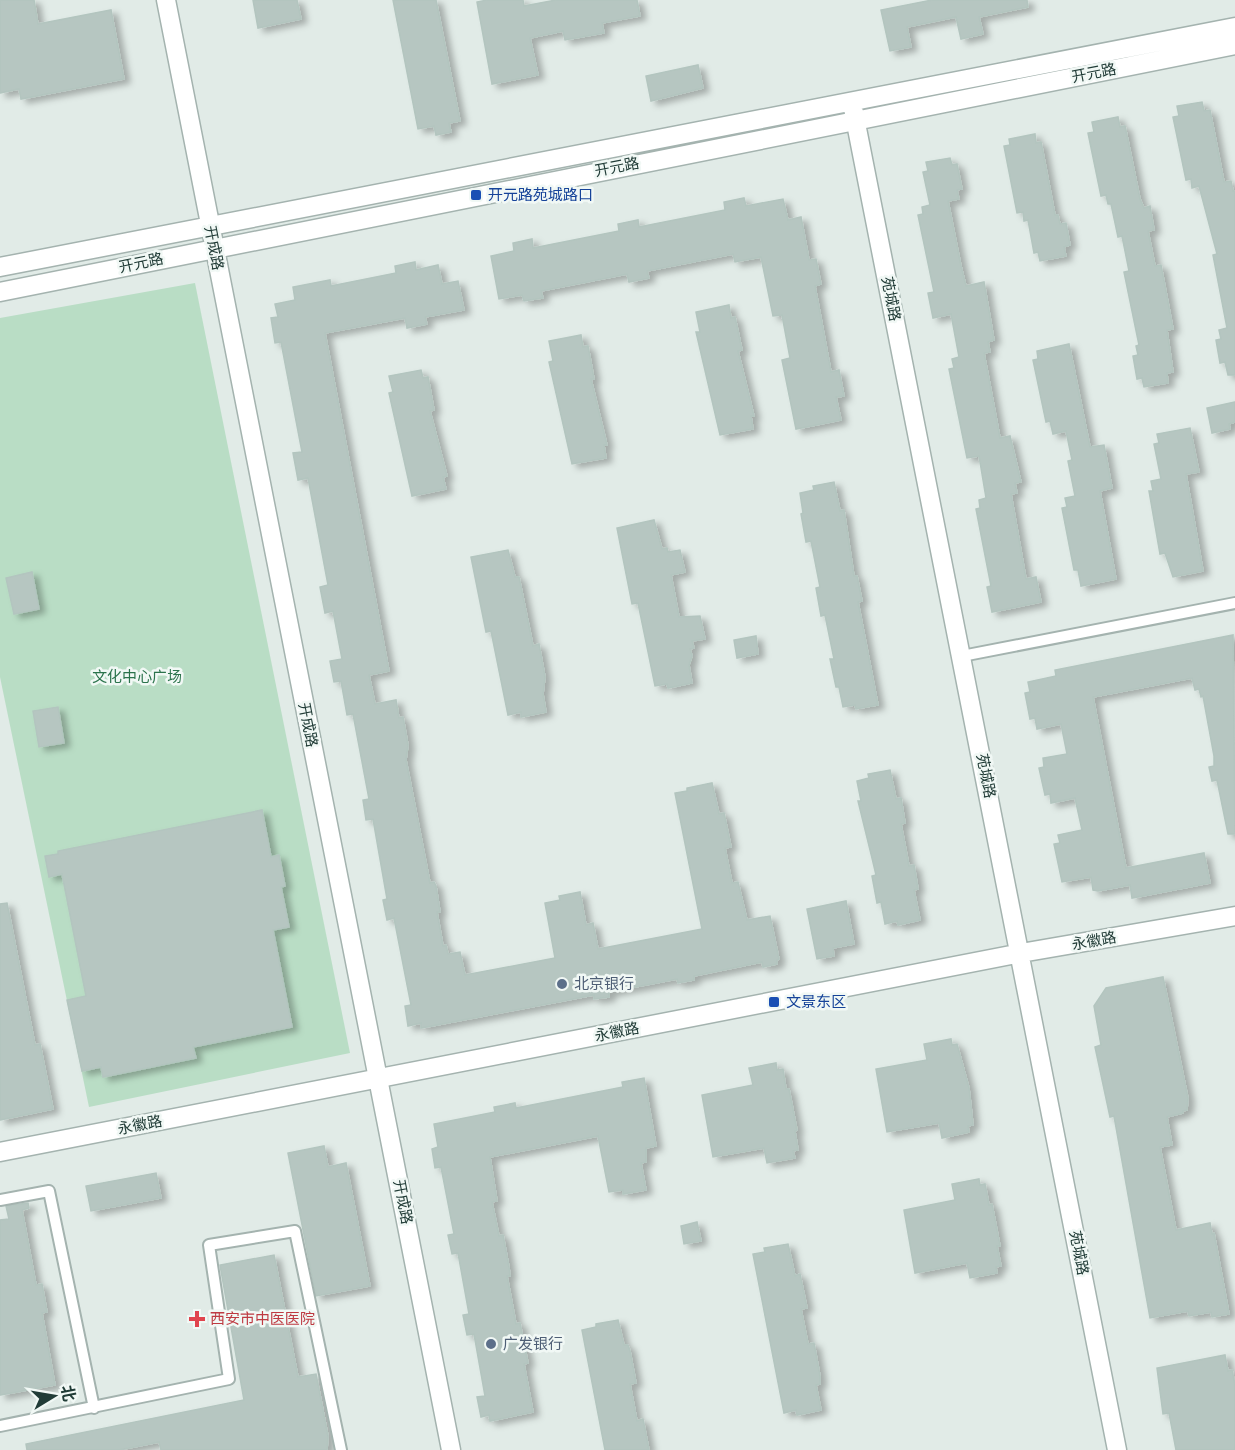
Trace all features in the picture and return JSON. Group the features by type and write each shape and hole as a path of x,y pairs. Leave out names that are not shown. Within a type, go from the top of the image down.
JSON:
{"street":[{"name":"开成路","path":"166,0 451,1450"},
{"name":"开元路","path":"0,292 854,112 1235,27"},
{"name":"开元路","path":"0,267 210,225 1235,45"},
{"name":"苑城路","path":"854,112 1117,1450"},
{"name":"永徽路","path":"0,1152 1021,954 1235,916"}],"lane":[{"path":"962,656 1235,603"},
{"path":"0,1200 50,1191 94,1408"},
{"path":"0,1426 229,1379 209,1245 295,1231 341,1450"}],"green space":[{"name":"文化中心广场","path":"195,283 350,1053 89,1107 0,677 0,318"}],"building":[{"path":"0,0 34,0 38,24 111,10 124,79 21,99 19,89 0,93"},
{"path":"253,0 297,0 301,19 258,28"},
{"path":"393,0 436,0 460,121 449,123 451,132 436,135 434,126 418,129"},
{"path":"523,0 524,6 556,0 637,0 640,16 602,23 604,33 565,40 563,31 530,38 538,75 492,84 477,2"},
{"path":"932,0 1027,0 1028,7 979,17 983,34 961,39 956,17 907,27 911,47 890,51 881,10"},
{"path":"698,65 703,88 651,101 646,76"},
{"path":"1202,102 1204,111 1210,110 1224,182 1231,181 1233,191 1235,191 1235,375 1228,375 1225,362 1220,363 1216,340 1221,339 1219,330 1227,328 1213,255 1217,254 1199,186 1192,188 1191,179 1186,180 1173,117 1179,116 1177,106"},
{"path":"1118,117 1120,127 1125,126 1140,199 1144,208 1150,206 1154,230 1148,231 1155,266 1161,265 1173,329 1167,330 1173,372 1167,373 1168,383 1144,387 1142,378 1137,379 1133,356 1138,355 1136,346 1139,345 1124,272 1129,271 1122,236 1118,237 1111,204 1108,204 1106,195 1101,196 1088,133 1094,132 1092,122"},
{"path":"1035,134 1036,143 1041,142 1055,215 1058,215 1060,224 1066,223 1070,245 1064,247 1066,256 1040,261 1038,252 1034,253 1028,220 1024,221 1023,212 1017,213 1004,146 1010,145 1009,139"},
{"path":"950,158 952,165 957,164 962,189 957,190 959,199 948,201 961,266 966,286 984,282 994,340 988,342 990,352 984,353 1000,438 1010,436 1021,482 1015,483 1017,493 1011,494 1026,579 1036,577 1041,602 992,612 987,587 991,586 976,509 980,508 979,500 986,498 979,456 967,458 949,369 954,368 952,359 959,357 951,314 933,318 928,293 934,292 918,215 923,214 922,207 930,205 923,172 928,171 926,162"},
{"path":"744,198 746,206 783,199 788,220 801,217 809,260 816,259 821,284 815,286 831,372 839,370 844,396 836,397 841,420 796,429 782,360 790,358 782,315 773,316 761,257 735,262 733,254 647,271 649,278 629,282 627,274 541,291 543,298 524,301 522,295 499,299 491,256 514,251 513,243 532,239 533,248 619,231 618,224 638,220 639,227 725,210 724,202"},
{"path":"415,262 416,270 438,265 442,284 458,281 464,310 425,317 427,324 407,328 405,318 325,333 389,671 369,675 375,704 396,700 399,718 403,717 408,745 406,760 430,883 434,882 436,886 440,912 437,912 443,946 446,945 448,954 460,952 465,975 555,958 545,903 560,900 559,896 580,892 586,925 593,923 598,949 702,929 675,793 712,783 719,814 724,813 731,847 725,848 732,883 738,882 747,920 770,916 779,959 777,964 763,967 762,962 694,976 694,980 678,983 677,979 609,992 609,997 594,999 594,995 421,1028 421,1023 408,1026 405,1006 411,1005 394,918 387,920 383,900 387,899 373,819 366,820 363,800 369,799 353,714 347,715 341,681 334,682 330,661 342,659 333,611 325,613 320,587 328,585 308,478 298,480 293,453 302,452 281,342 275,343 271,318 278,317 275,304 295,300 293,287 330,280 331,286 396,273 395,266"},
{"path":"729,305 731,318 735,317 742,350 738,351 754,416 751,416 753,429 720,435 696,332 700,332 696,312"},
{"path":"581,335 583,347 588,346 594,379 591,379 607,445 604,445 606,458 572,464 549,362 553,361 549,341"},
{"path":"1069,344 1090,447 1104,445 1112,488 1100,491 1116,579 1081,586 1078,570 1074,570 1062,508 1067,507 1065,498 1075,496 1068,461 1072,460 1066,431 1053,434 1050,421 1046,422 1033,360 1038,359 1037,351"},
{"path":"421,370 423,378 428,377 434,410 430,411 447,476 443,477 446,489 412,496 389,393 393,392 389,376"},
{"path":"1235,402 1235,422 1229,424 1230,429 1212,433 1207,408"},
{"path":"1190,428 1199,472 1186,474 1203,571 1173,577 1165,553 1160,554 1149,491 1153,491 1151,481 1161,479 1154,444 1159,443 1157,434"},
{"path":"834,482 840,511 844,510 854,576 857,576 862,601 858,602 878,705 856,709 855,705 843,707 839,687 836,687 830,659 834,659 825,615 821,616 816,588 820,587 811,541 806,542 801,514 803,513 800,493 814,490 813,486"},
{"path":"654,520 662,549 667,548 668,552 680,550 685,572 671,575 679,617 700,616 705,639 692,641 694,648 690,649 692,656 689,665 692,683 668,688 667,684 655,686 638,603 632,604 617,528"},
{"path":"508,550 515,577 519,577 533,646 539,644 545,677 543,694 546,712 521,717 521,712 508,715 491,631 486,632 471,557"},
{"path":"32,572 39,609 14,614 6,578"},
{"path":"1233,635 1235,834 1228,834 1217,780 1212,781 1209,767 1214,766 1214,756 1203,696 1201,697 1199,689 1195,690 1192,678 1093,697 1126,868 1204,853 1210,883 1132,898 1130,885 1098,891 1093,890 1091,877 1062,882 1054,844 1060,843 1058,835 1082,830 1075,798 1051,803 1050,794 1045,795 1039,768 1044,767 1043,758 1067,754 1061,724 1037,729 1035,718 1030,719 1025,693 1030,692 1028,682 1056,676 1055,670"},
{"path":"756,636 758,654 737,658 734,640"},
{"path":"58,707 64,743 39,747 33,711"},
{"path":"890,770 896,799 901,798 905,823 901,824 909,866 914,865 918,889 914,890 920,920 898,925 897,921 885,924 881,902 877,903 872,876 876,875 858,801 861,801 857,781 869,778 868,774"},
{"path":"262,810 271,857 279,855 285,886 281,887 289,927 273,930 292,1027 193,1047 196,1058 103,1077 101,1067 82,1071 67,1000 86,996 62,874 49,877 45,856 58,854 58,851"},
{"path":"846,901 854,944 833,948 834,956 817,959 807,909"},
{"path":"7,903 35,1045 40,1044 53,1109 0,1120 0,904"},
{"path":"1163,977 1188,1098 1187,1110 1167,1117 1172,1145 1160,1147 1176,1230 1210,1223 1212,1234 1214,1233 1229,1314 1212,1317 1211,1312 1189,1316 1188,1311 1150,1318 1114,1116 1110,1117 1095,1047 1101,1045 1094,1006 1106,988"},
{"path":"951,1039 952,1045 957,1044 969,1088 973,1125 968,1126 969,1132 942,1138 939,1123 887,1132 876,1069 927,1060 924,1044"},
{"path":"776,1063 777,1070 783,1069 786,1089 789,1089 797,1130 795,1131 798,1150 793,1151 795,1158 767,1163 764,1148 713,1157 702,1095 753,1085 749,1068"},
{"path":"644,1078 656,1146 646,1148 646,1162 641,1163 646,1190 623,1194 623,1190 609,1192 598,1136 490,1157 497,1201 492,1202 499,1236 503,1235 510,1276 507,1276 516,1324 520,1323 528,1363 524,1364 533,1412 490,1421 489,1415 481,1417 477,1397 485,1396 474,1334 467,1335 463,1315 469,1314 458,1253 452,1254 448,1235 454,1234 441,1167 435,1168 432,1149 438,1147 434,1124 495,1112 494,1107 515,1103 516,1108 623,1087 622,1082"},
{"path":"324,1146 328,1167 346,1163 370,1286 316,1296 288,1153"},
{"path":"156,1173 161,1198 91,1211 86,1186"},
{"path":"979,1179 980,1185 985,1184 989,1205 992,1204 1000,1246 997,1246 1001,1266 996,1267 997,1273 970,1278 967,1263 915,1273 904,1210 955,1200 952,1184"},
{"path":"28,1203 29,1208 22,1210 36,1285 42,1284 47,1312 42,1313 55,1385 0,1395 0,1220 9,1219 6,1206"},
{"path":"697,1222 701,1241 684,1244 681,1226"},
{"path":"788,1244 795,1276 800,1274 807,1308 801,1309 808,1344 814,1343 820,1376 820,1384 816,1385 821,1410 797,1415 796,1410 784,1413 753,1254 765,1252 764,1248"},
{"path":"274,1255 298,1377 316,1374 328,1436 327,1450 161,1450 159,1442 119,1450 27,1450 26,1444 244,1400 220,1265"},
{"path":"618,1320 624,1345 628,1345 630,1351 636,1383 630,1384 637,1421 643,1419 649,1450 605,1450 582,1330 596,1327 596,1324"},
{"path":"1225,1355 1228,1371 1232,1370 1235,1385 1235,1450 1176,1450 1169,1413 1163,1414 1157,1368"}],"place":[{"name":"开元路苑城路口","path":"476,195"},
{"name":"北京银行","path":"562,984"},
{"name":"文景东区","path":"774,1002"},
{"name":"西安市中医医院","path":"197,1319"},
{"name":"广发银行","path":"491,1344"}]}
